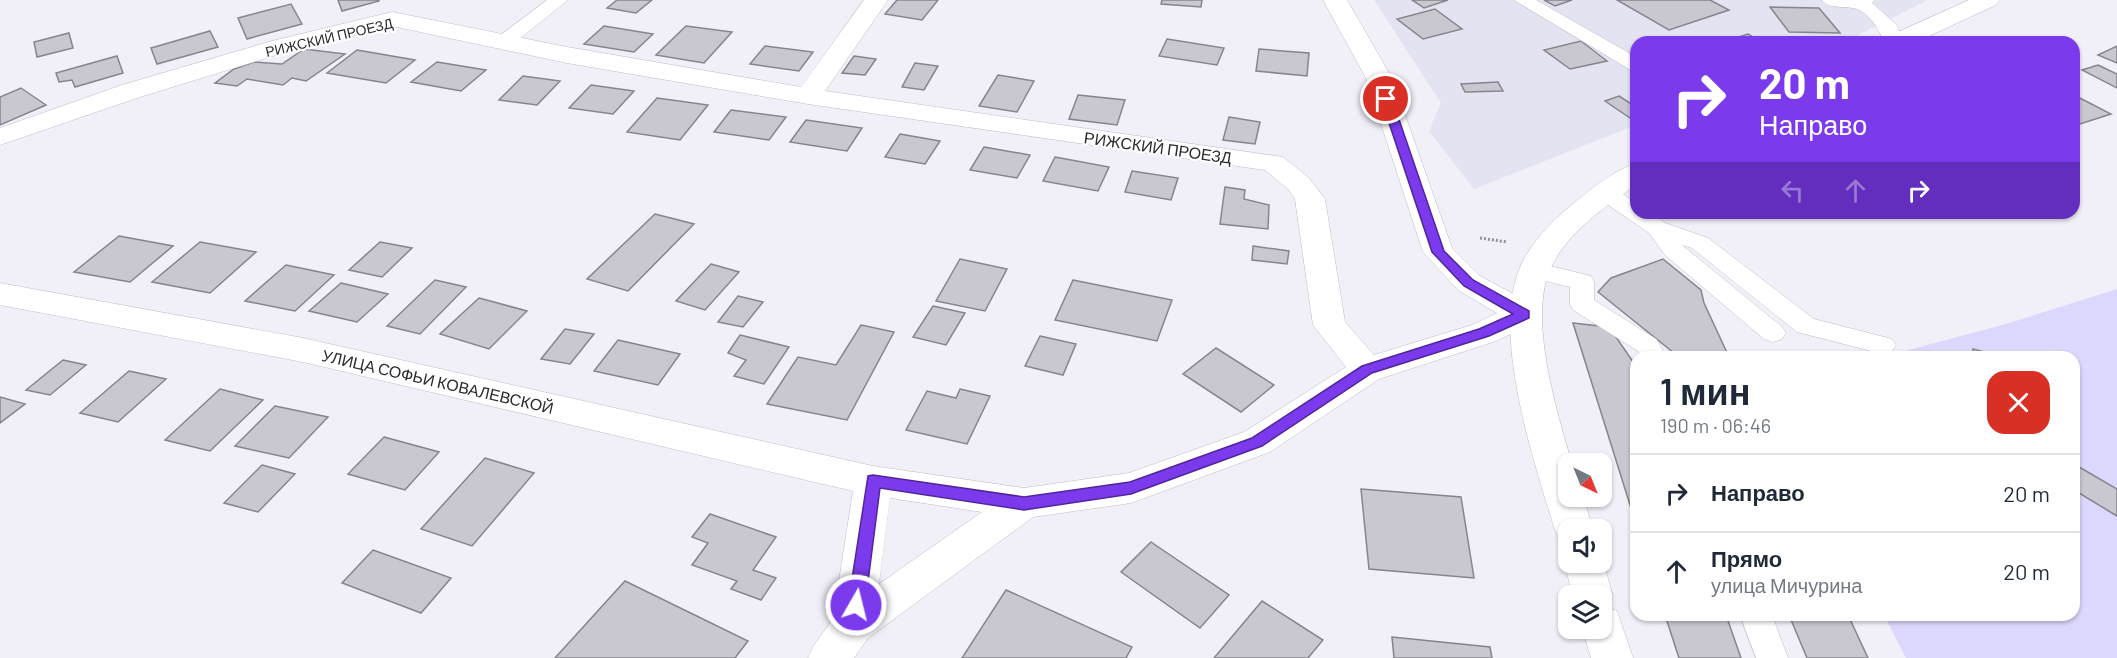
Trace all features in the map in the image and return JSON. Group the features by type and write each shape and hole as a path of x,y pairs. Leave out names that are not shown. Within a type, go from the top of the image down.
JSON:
{"street":[{"path":"808,96 876,0"},
{"path":"1335,0 1379,78 1438,252 1469,283 1524,314"},
{"path":"1908,36 1988,0"},
{"name":"РИЖСКИЙ ПРОЕЗД","path":"0,137 131,91 281,46 392,19 505,41 567,56 808,96 1273,163 1299,184 1310,199 1329,325 1367,370"},
{"path":"1571,519 1544,431 1524,314 1527,289 1534,270 1547,249 1605,193 1630,177"},
{"name":"УЛИЦА СОФЬИ КОВАЛЕВСКОЙ","path":"0,294 303,350 873,481 1024,503"},
{"path":"829,658 853,626 1024,503 1131,488 1257,442 1367,370 1484,333 1524,314"},
{"path":"853,626 873,481"},
{"path":"1606,639 1612,658"}],"lane":[{"path":"505,41 559,0"},
{"path":"1523,0 1630,62"},
{"path":"1831,0 1859,1 1890,29 1893,36"},
{"path":"1605,193 1630,210"},
{"path":"1644,219 1658,228 1700,243 1806,326 1884,345"},
{"path":"1658,228 1672,250 1773,333"},
{"path":"1534,270 1582,282 1582,304 1647,345 1650,351"},
{"path":"1758,621 1772,658"}],"shaded area":[{"path":"1374,0 1928,0 1856,36 1630,36 1630,127 1474,189 1429,131 1441,103"},
{"path":"2117,289 2117,658 1906,658 1887,621 2080,621 2080,351 1905,351 2006,324"}],"building":[{"path":"338,0 379,0 379,1 342,11"},
{"path":"617,0 652,0 636,13 607,8"},
{"path":"897,0 938,0 922,20 885,14"},
{"path":"1162,0 1202,0 1201,7 1161,4"},
{"path":"1412,0 1448,0 1424,8"},
{"path":"1544,0 1572,0 1555,6"},
{"path":"1617,0 1710,0 1729,10 1669,30"},
{"path":"291,4 302,24 247,39 238,18"},
{"path":"1770,7 1819,8 1840,33 1789,32"},
{"path":"1435,9 1462,29 1423,39 1397,19"},
{"path":"604,26 653,34 634,52 584,44"},
{"path":"686,26 732,32 704,63 656,55"},
{"path":"210,31 218,47 157,64 151,48"},
{"path":"69,33 73,48 37,57 34,42"},
{"path":"1167,39 1224,48 1217,65 1159,56"},
{"path":"1581,41 1607,61 1570,69 1544,50"},
{"path":"765,46 813,52 799,71 750,64"},
{"path":"2117,46 2117,63 2098,55"},
{"path":"304,49 345,54 306,81 292,78 283,85 247,79 237,86 215,83 234,69 254,62 282,64"},
{"path":"1259,49 1309,53 1307,76 1256,71"},
{"path":"357,50 415,60 386,83 327,73"},
{"path":"117,56 123,73 75,87 72,80 59,82 56,73"},
{"path":"854,56 876,59 865,75 842,73"},
{"path":"437,62 486,70 461,91 411,82"},
{"path":"915,63 938,66 924,90 902,87"},
{"path":"2098,65 2117,74 2117,88 2082,70"},
{"path":"998,75 1034,81 1017,112 979,106"},
{"path":"523,76 560,81 537,105 499,100"},
{"path":"1498,82 1503,91 1465,92 1461,84"},
{"path":"591,85 634,91 613,114 569,108"},
{"path":"21,88 46,105 0,125 0,97"},
{"path":"1078,95 1125,100 1117,125 1069,119"},
{"path":"1619,96 1630,103 1630,118 1605,101"},
{"path":"657,98 708,105 680,140 627,132"},
{"path":"2080,98 2111,114 2080,124"},
{"path":"731,110 786,117 769,140 714,132"},
{"path":"1229,117 1260,122 1255,144 1223,140"},
{"path":"806,120 862,128 847,151 790,142"},
{"path":"900,134 940,141 925,164 885,157"},
{"path":"984,147 1030,155 1017,178 970,170"},
{"path":"1055,157 1109,167 1098,191 1043,181"},
{"path":"1132,171 1178,178 1171,200 1125,192"},
{"path":"1225,187 1245,190 1244,199 1269,205 1268,229 1220,224"},
{"path":"655,214 694,224 628,291 587,279"},
{"path":"119,236 173,246 130,282 74,272"},
{"path":"200,242 256,252 210,293 152,282"},
{"path":"380,242 412,248 382,277 349,270"},
{"path":"1253,246 1289,251 1287,264 1252,260"},
{"path":"960,259 1007,269 985,311 936,301"},
{"path":"1663,259 1701,290 1704,303 1726,351 1672,351 1598,292 1611,278"},
{"path":"711,264 739,272 705,310 676,301"},
{"path":"286,265 334,275 295,311 245,301"},
{"path":"435,280 466,287 420,334 387,326"},
{"path":"1073,280 1172,300 1157,341 1055,320"},
{"path":"341,283 388,294 357,322 309,311"},
{"path":"738,296 763,302 743,327 718,322"},
{"path":"479,298 527,311 489,349 440,334"},
{"path":"933,306 965,313 946,345 913,337"},
{"path":"1573,323 1609,327 1630,357 1630,505"},
{"path":"861,325 894,332 847,420 767,404 798,357 836,365"},
{"path":"565,329 594,334 570,364 541,359"},
{"path":"740,335 789,347 764,384 734,376 746,360 728,353"},
{"path":"1040,336 1076,344 1063,375 1025,366"},
{"path":"618,340 680,354 658,385 594,371"},
{"path":"1216,348 1274,385 1241,412 1183,374"},
{"path":"63,360 86,365 50,395 26,390"},
{"path":"129,371 166,379 118,422 80,413"},
{"path":"220,389 263,400 210,451 165,440"},
{"path":"960,389 990,396 967,444 906,430 927,391 956,398"},
{"path":"0,397 25,404 0,423"},
{"path":"275,406 328,417 289,458 235,446"},
{"path":"384,437 439,452 405,490 348,474"},
{"path":"485,458 534,473 472,546 421,529"},
{"path":"262,465 295,474 258,512 224,503"},
{"path":"2080,467 2117,489 2117,516 2080,494"},
{"path":"1361,489 1461,497 1474,578 1369,569"},
{"path":"710,514 776,537 753,570 776,578 761,600 731,589 737,581 692,565 708,543 692,537"},
{"path":"1151,542 1229,595 1200,628 1121,572"},
{"path":"373,550 451,578 421,613 342,583"},
{"path":"625,581 748,641 735,658 555,658"},
{"path":"1006,590 1132,647 1126,658 962,658"},
{"path":"1262,601 1323,640 1308,658 1214,658"},
{"path":"1667,621 1728,621 1741,658 1679,658"},
{"path":"1792,621 1851,621 1868,658 1807,658"},
{"path":"1392,637 1490,647 1492,658 1394,658"}],"route":[{"path":"856,605 873,481 1024,503 1131,488 1257,442 1367,370 1484,333 1524,314 1469,283 1438,252 1426,223 1386,99"}]}
